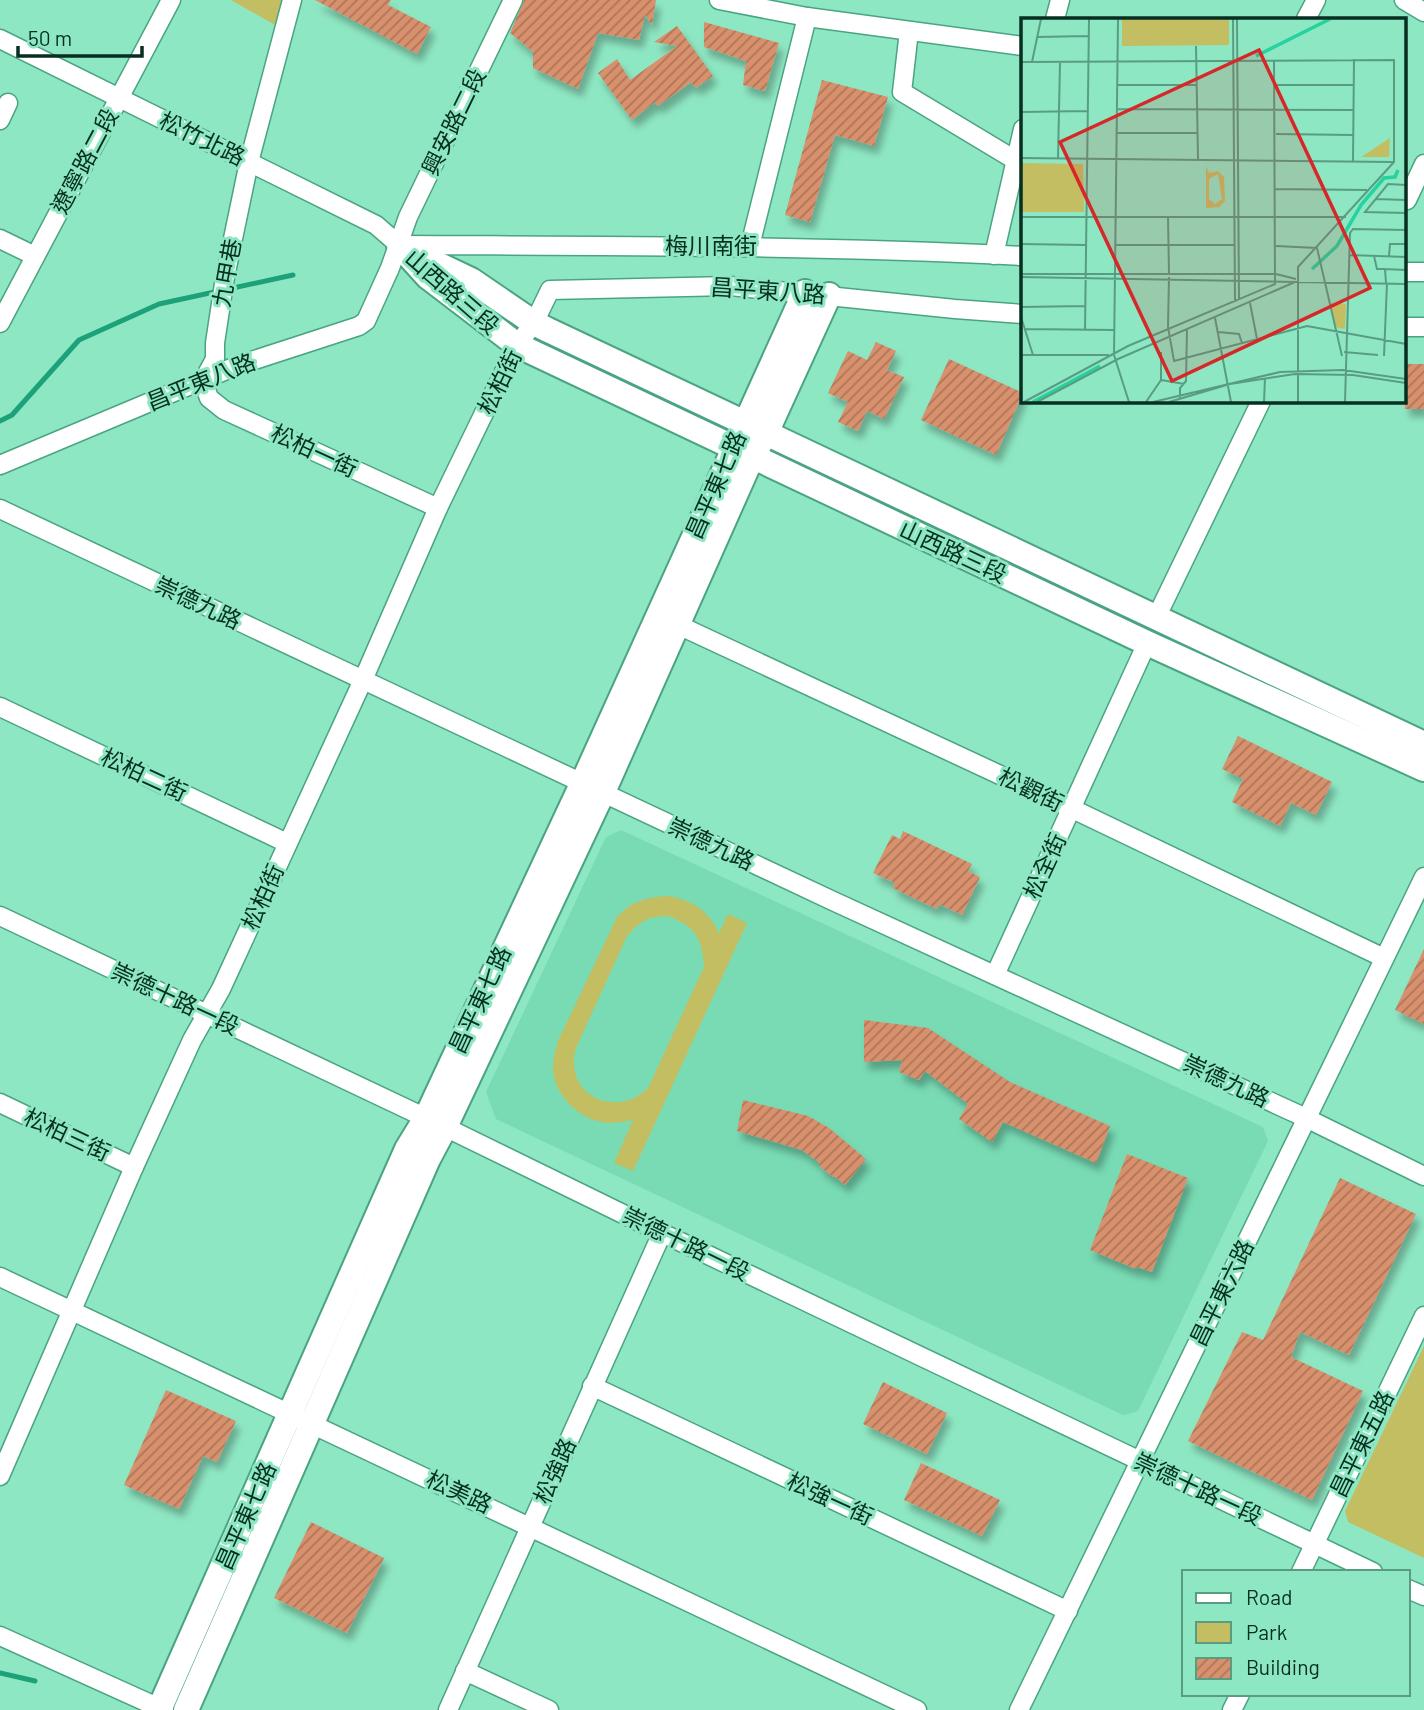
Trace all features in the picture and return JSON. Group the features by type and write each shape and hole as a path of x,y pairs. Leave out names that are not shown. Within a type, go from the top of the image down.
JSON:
{"street":[{"name":"遼寧路二段","path":"0,323 171,0"},
{"name":"九甲巷","path":"203,381 215,359 225,277 249,162 292,0"},
{"name":"興安路二段","path":"399,245 408,217 513,0"},
{"path":"719,0 807,18 1021,46"},
{"path":"1055,18 1060,0"},
{"path":"1307,18 1317,0"},
{"path":"1404,0 1424,12"},
{"path":"751,246 807,18"},
{"path":"909,31 902,92 1015,160"},
{"name":"松竹北路","path":"0,39 376,225 399,245"},
{"path":"0,120 8,103"},
{"path":"994,255 1021,137"},
{"path":"1407,200 1424,164"},
{"path":"0,239 35,256"},
{"name":"梅川南街","path":"399,245 751,246 890,249 1021,256"},
{"name":"山西路三段","path":"399,245 471,280 534,323 1424,744"},
{"name":"山西路三段","path":"399,245 428,277 517,345 1147,643 1424,769"},
{"name":"昌平東八路","path":"0,465 236,366 359,326 366,321 399,245"},
{"path":"1406,272 1424,272"},
{"name":"昌平東八路","path":"534,323 550,290 730,286 1021,314"},
{"name":"昌平東七路","path":"161,1709 428,1159 435,1122 593,787 817,294"},
{"name":"松柏街","path":"2,1464 134,1167 192,1040 221,989 363,680 438,508 517,345 534,323"},
{"path":"1406,327 1424,327"},
{"name":"松柏一街","path":"203,381 209,398 224,410 438,508"},
{"path":"1156,618 1261,402"},
{"name":"昌平東七路","path":"593,787 676,624 743,453"},
{"name":"崇德九路","path":"0,509 1306,1118 1424,1176"},
{"name":"松觀街","path":"676,624 1384,958"},
{"name":"松全街","path":"995,975 1147,643"},
{"name":"松柏二街","path":"0,708 287,843"},
{"name":"昌平東六路","path":"1020,1710 1424,877"},
{"name":"崇德十路一段","path":"0,916 1369,1570"},
{"name":"松柏三街","path":"0,1103 134,1167"},
{"name":"松強路","path":"448,1710 662,1233"},
{"name":"松美路","path":"0,1277 917,1710"},
{"name":"昌平東五路","path":"1302,1570 1424,1316"},
{"name":"松強一街","path":"592,1387 1068,1611"},
{"name":"昌平東七路","path":"186,1710 302,1418"},
{"path":"0,1636 161,1709"},
{"path":"465,1671 549,1710"}],"shaded area":[{"path":"621,830 1263,1127 1268,1141 1138,1411 1123,1415 496,1119 486,1092 606,837"}],"green space":[{"path":"231,0 282,0 275,25"},
{"path":"668,896 699,908 710,918 719,933 728,914 747,923 633,1171 614,1163 633,1120 605,1123 583,1115 562,1095 554,1077 553,1064 558,1041 617,917 634,904","holes":["668,916 691,929 696,935 704,967 648,1088 621,1102 607,1102 595,1098 584,1090 577,1079 574,1065 576,1048 627,936 649,919"]},
{"path":"1424,1346 1424,1558 1348,1522 1345,1511"}],"building":[{"path":"315,0 391,0 388,5 431,27 417,54"},
{"path":"524,0 656,0 652,25 645,15 639,40 598,33 578,89 533,68 533,52 510,33"},
{"path":"704,22 779,43 765,91 743,85 746,61 704,47"},
{"path":"677,26 713,76 696,88 691,82 658,106 655,102 632,120 598,73 617,59 630,80 677,46 654,42"},
{"path":"822,80 888,97 874,146 835,135 810,222 785,215"},
{"path":"876,342 896,351 887,370 904,377 884,419 867,411 858,431 838,422 848,402 828,393 848,351 867,360"},
{"path":"949,359 1021,392 996,455 921,420"},
{"path":"1406,364 1424,364 1424,409 1405,409"},
{"path":"1238,736 1332,782 1316,815 1291,803 1280,826 1232,802 1243,779 1222,769"},
{"path":"903,831 972,864 968,871 980,877 962,915 939,904 937,909 909,896 893,888 895,883 873,873 892,835 900,839"},
{"path":"1424,949 1424,1024 1395,1010"},
{"path":"864,1020 928,1028 1010,1082 1110,1126 1096,1163 1003,1122 992,1142 959,1119 968,1104 925,1071 919,1080 899,1072 902,1060 864,1062"},
{"path":"743,1100 808,1116 829,1128 866,1159 845,1185 802,1150 737,1131"},
{"path":"1127,1154 1188,1178 1152,1272 1137,1267 1136,1269 1090,1250"},
{"path":"1340,1178 1416,1214 1349,1355 1300,1332 1291,1357 1363,1391 1312,1500 1188,1441 1242,1332 1263,1340"},
{"path":"883,1382 947,1413 927,1454 863,1424"},
{"path":"166,1390 236,1421 217,1462 203,1456 179,1509 124,1485"},
{"path":"921,1463 1000,1500 982,1536 904,1500"},
{"path":"311,1522 384,1558 347,1633 274,1598"}],"waterway":[{"path":"0,421 12,415 79,340 159,304 293,275"},
{"path":"0,1673 35,1681"}]}
